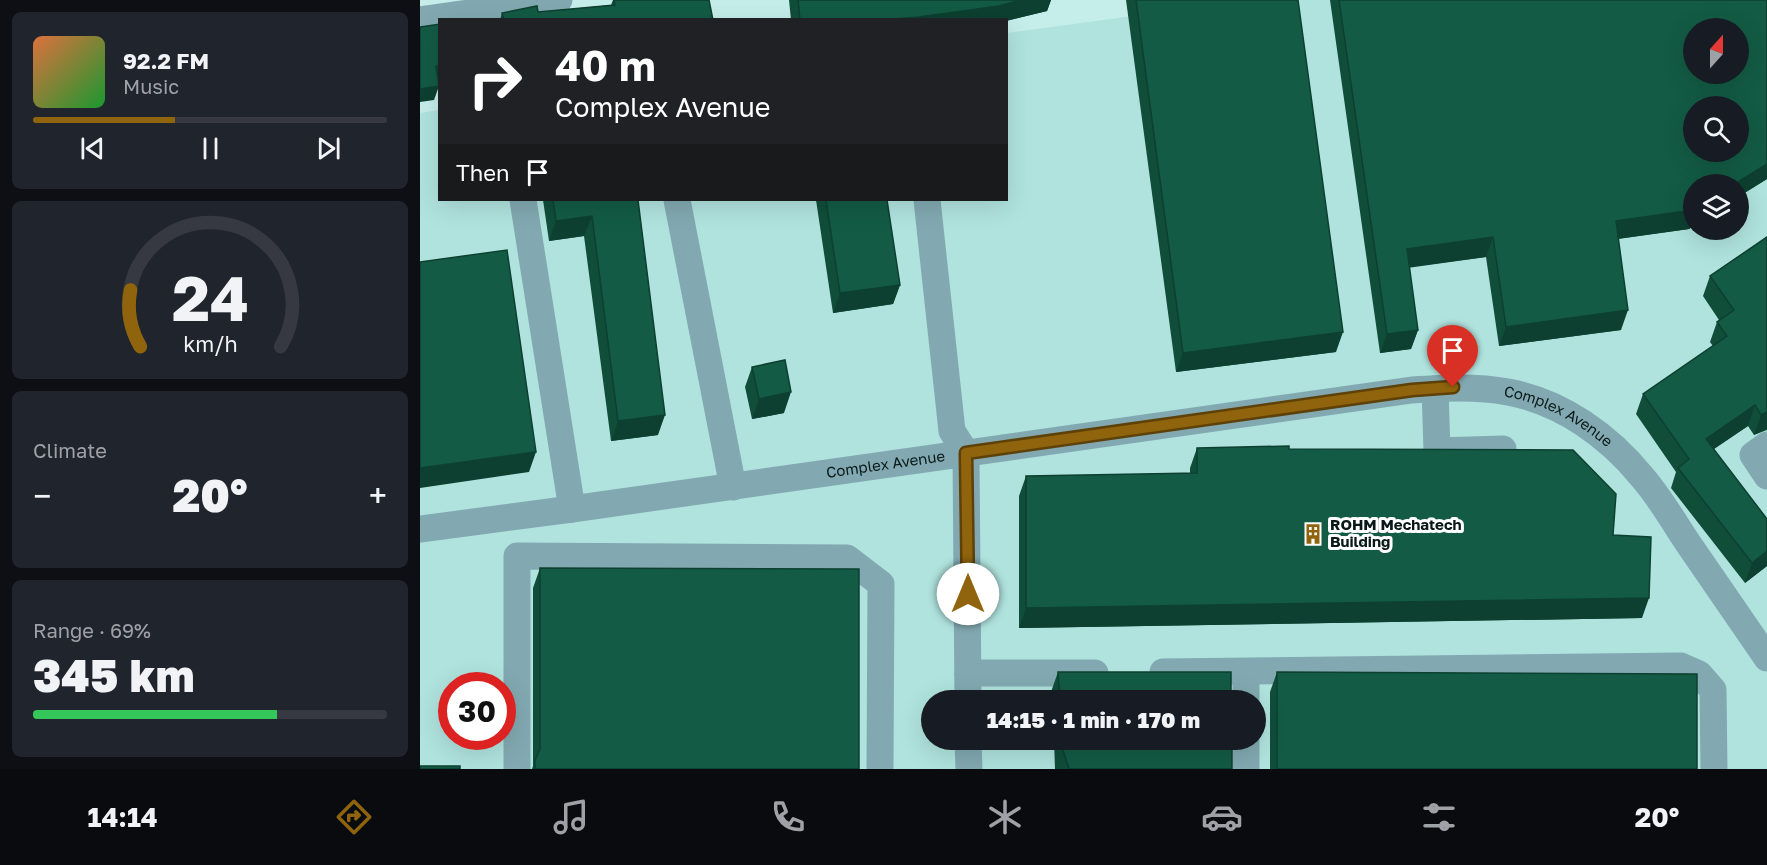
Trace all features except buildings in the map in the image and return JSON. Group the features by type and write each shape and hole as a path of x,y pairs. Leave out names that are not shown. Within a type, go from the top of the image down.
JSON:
{"street":[{"path":"420,20 559,0"},
{"path":"522,201 572,509"},
{"path":"677,201 733,487"},
{"path":"927,201 951,431 966,453 968,690"},
{"path":"1434,388 1437,451 1503,449"},
{"name":"Complex Avenue","path":"420,529 1434,388 1483,388 1510,392 1565,412 1619,451 1644,479 1767,658"},
{"path":"1767,445 1754,455 1767,476"},
{"path":"517,769 517,556 847,558 881,584 880,769"},
{"path":"968,673 1681,666 1699,674 1713,690 1714,769"},
{"path":"1246,672 1246,690"},
{"path":"969,750 969,769"},
{"path":"1246,750 1246,769"}],"shaded area":[{"path":"1251,0 1767,0 1767,769 420,769 420,113 438,110 438,201 1008,201 1008,33"}],"place":[{"name":"ROHM Mechatech Building","path":"1313,534"}],"route":[{"path":"968,594 966,453 1412,390 1453,387"}]}
